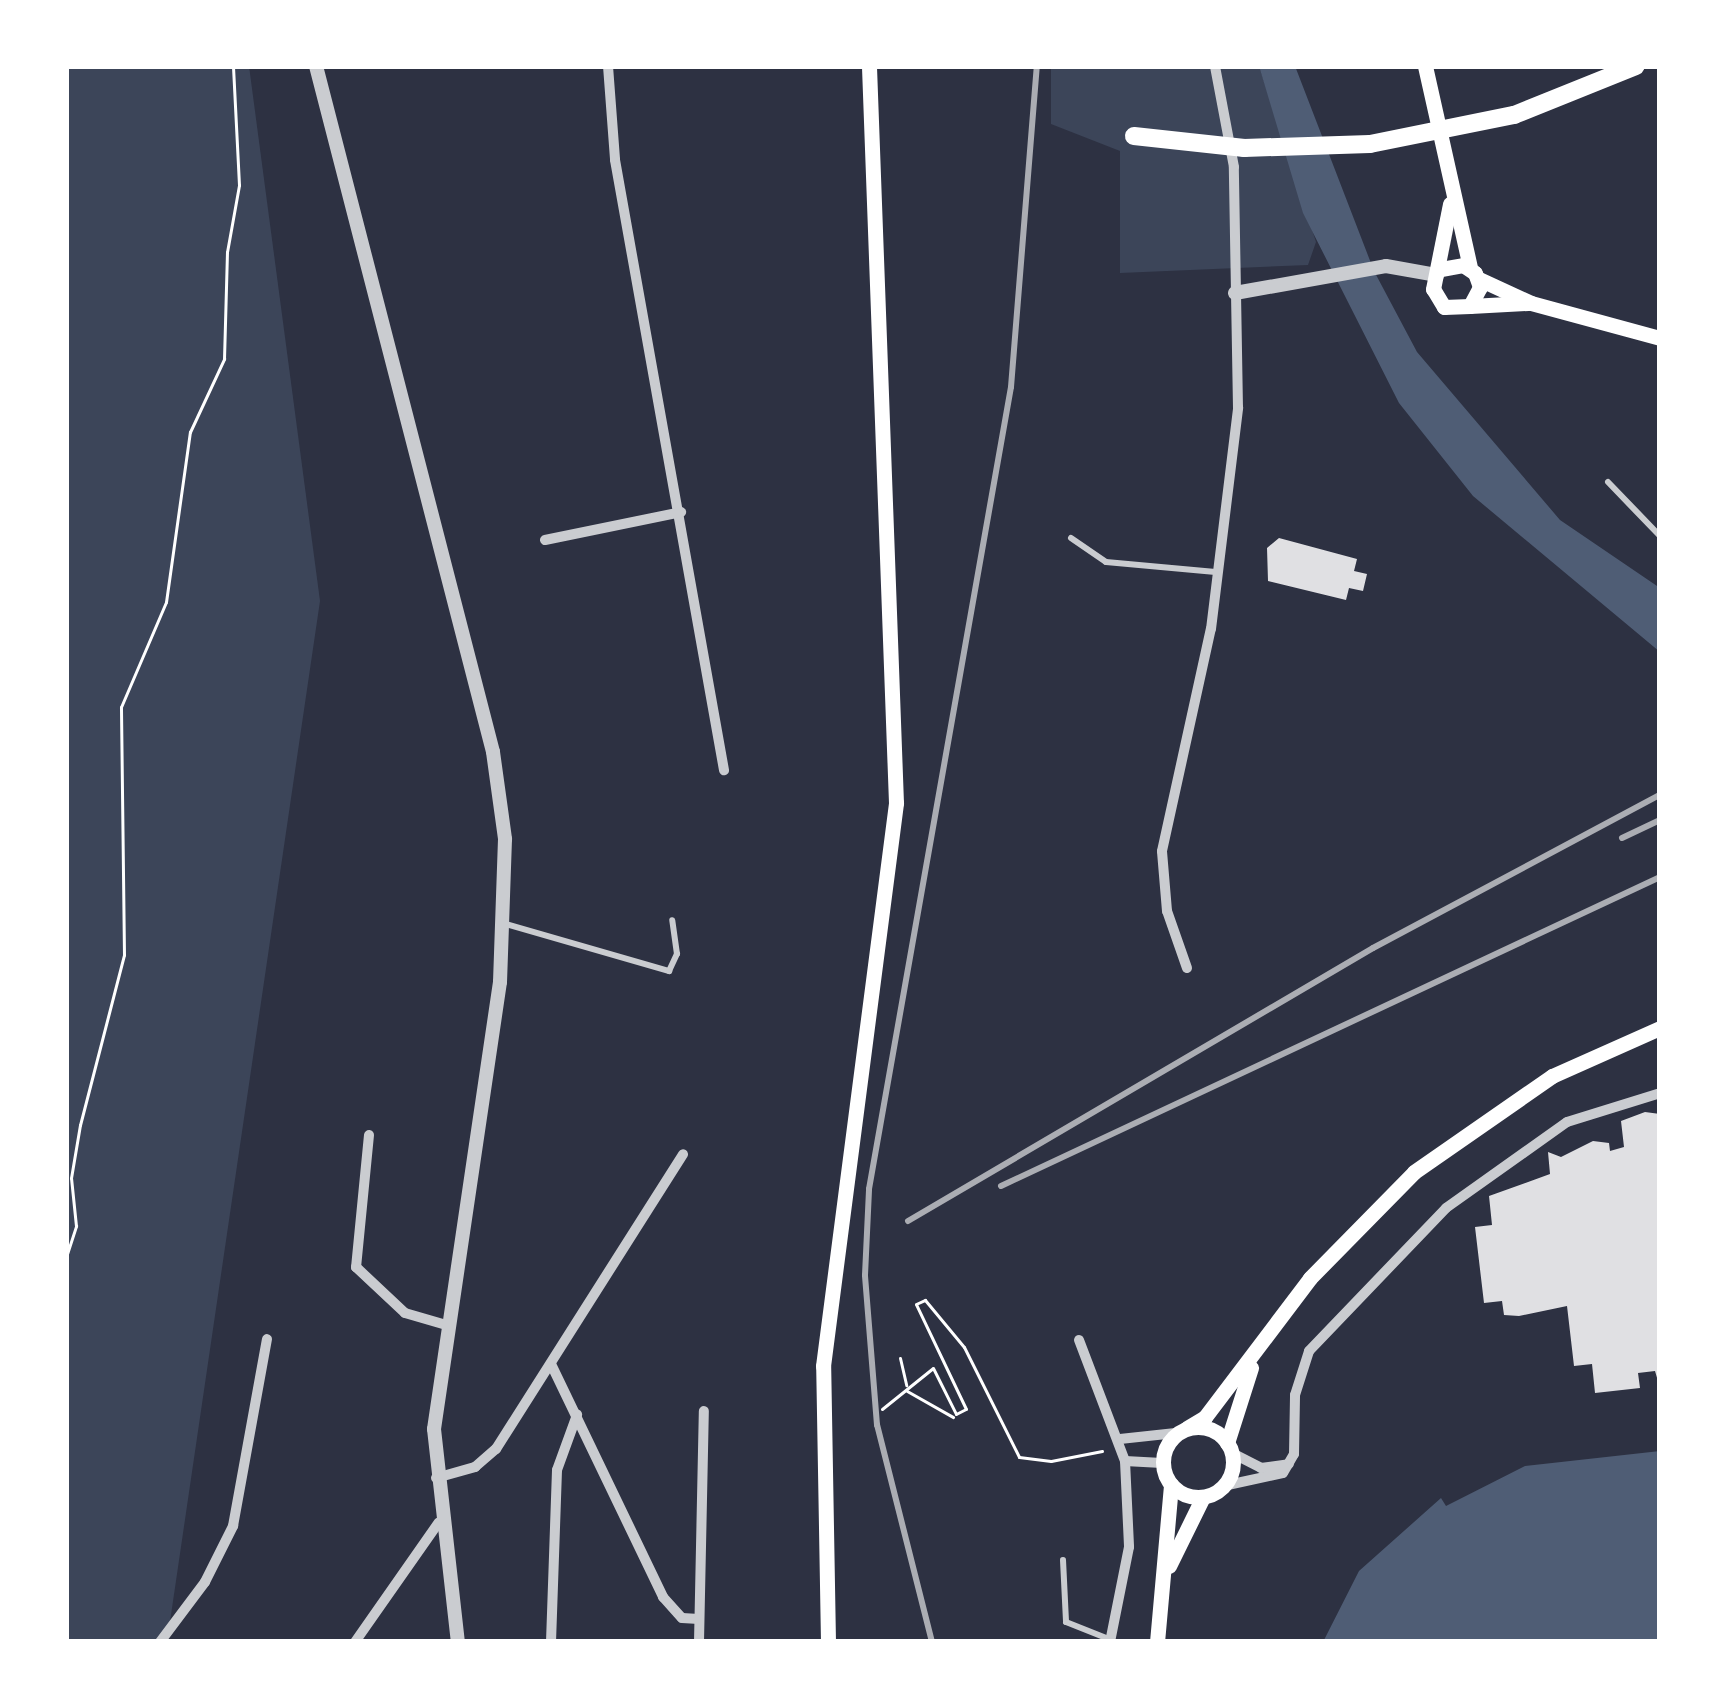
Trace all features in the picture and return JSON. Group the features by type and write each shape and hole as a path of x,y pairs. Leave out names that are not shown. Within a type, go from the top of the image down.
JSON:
{"highway":[{"path":"1135,136 1197,145 1325,148 1413,138 1514,115 1636,66"}],"main road":[{"path":"828,1642 823,1366 896,803 869,66"},
{"path":"1425,66 1450,204 1474,274 1470,306"},
{"path":"1450,204 1433,289 1444,307 1531,303"},
{"path":"1439,272 1474,274 1531,303 1660,338"},
{"path":"1157,1642 1171,1485 1162,1463 1182,1431 1205,1417 1370,1213 1456,1137 1552,1076 1660,1028"},
{"path":"1163,1580 1203,1497 1223,1486 1230,1448 1265,1338"},
{"path":"1182,1431 1209,1428 1230,1448"},
{"path":"1171,1485 1203,1497"}],"street":[{"path":"316,66 493,752 506,924 446,1325 436,1478 458,1642"},
{"path":"608,66 615,160 724,770"},
{"path":"1187,968 1167,911 1162,851 1216,572 1238,408 1234,167 1215,66"},
{"path":"1235,293 1386,266 1439,272"},
{"path":"545,540 681,512"},
{"path":"1289,1464 1295,1395 1310,1351 1395,1255 1552,1131 1594,1109 1660,1093"},
{"path":"369,1135 356,1267 405,1313 446,1325"},
{"path":"436,1478 475,1467 496,1449 683,1154"},
{"path":"160,1642 194,1600 233,1526 267,1339"},
{"path":"1079,1340 1125,1461 1129,1547 1110,1640"},
{"path":"550,1364 663,1598 682,1618 699,1619"},
{"path":"699,1642 704,1411"},
{"path":"551,1642 557,1470 577,1415"},
{"path":"1120,1439 1182,1431"},
{"path":"1230,1448 1261,1468 1289,1464"},
{"path":"1125,1461 1162,1463"},
{"path":"1223,1486 1258,1485 1289,1464"},
{"path":"355,1642 439,1522"}],"lane":[{"path":"1608,482 1660,536"},
{"path":"1071,538 1106,562 1216,572"},
{"path":"506,924 669,971 677,954 672,920"},
{"path":"1063,1560 1066,1622 1110,1640"}],"path":[{"path":"66,1257 76,1226 71,1178 80,1125 124,955 121,707 166,602 190,432 224,359 227,252 239,185 233,66"},
{"path":"882,1409 933,1368 956,1414 966,1409 916,1304 925,1300 964,1347 1019,1457 1051,1461 1102,1451"},
{"path":"900,1358 905,1389"},
{"path":"905,1389 953,1417"}],"shaded area":[{"path":"66,66 249,66 320,601 167,1642 66,1642"},
{"path":"1051,66 1259,66 1316,242 1308,265 1120,273 1120,151 1051,124"},
{"path":"1259,66 1295,66 1374,271 1417,352 1560,520 1660,588 1660,652 1473,496 1399,403 1303,213"},
{"path":"1660,1451 1660,1642 1323,1642 1359,1571 1441,1498 1446,1506 1525,1466"}],"building":[{"path":"1279,538 1357,559 1354,571 1367,574 1363,591 1349,588 1346,600 1268,581 1267,548"},
{"path":"1645,1112 1660,1114 1660,1388 1655,1371 1638,1373 1640,1388 1595,1393 1592,1364 1574,1366 1567,1306 1519,1316 1504,1315 1502,1301 1484,1303 1475,1227 1492,1225 1489,1196 1550,1174 1548,1152 1561,1157 1593,1141 1609,1143 1610,1151 1624,1147 1621,1121"}],"railway":[{"path":"932,1642 877,1425 865,1275 869,1189 1011,387 1037,66"},
{"path":"908,1221 1373,948 1660,795"},
{"path":"1622,838 1660,820"},
{"path":"1001,1186 1660,877"}]}
